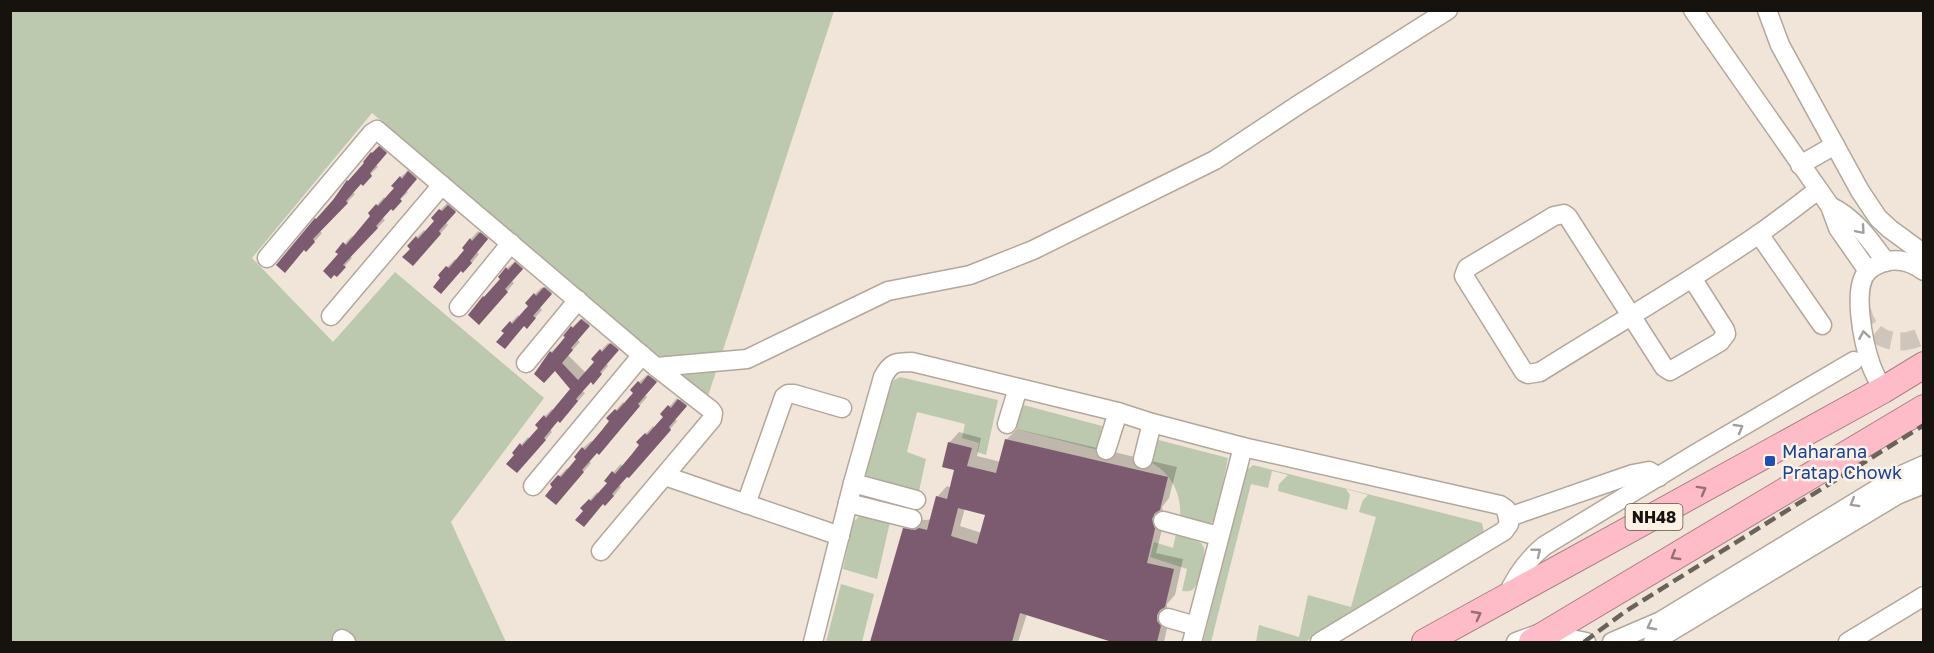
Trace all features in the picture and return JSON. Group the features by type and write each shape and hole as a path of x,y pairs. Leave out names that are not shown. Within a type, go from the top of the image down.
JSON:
{"highway":[{"name":"NH48","path":"1425,642 1883,390 1923,365"},
{"name":"NH48","path":"1542,636 1923,408"}],"street":[{"path":"656,367 747,359 888,291 970,275 1033,250 1215,160 1448,10"},
{"path":"1694,10 1830,206 1838,228 1868,271"},
{"path":"1767,10 1780,45 1860,191 1878,218 1923,254"},
{"path":"267,258 374,131 380,131 656,367 711,410 714,417 601,551"},
{"path":"1800,165 1835,145"},
{"path":"331,316 442,185"},
{"path":"1692,278 1725,330 1724,338 1675,370 1667,370 1631,315 1568,217 1564,214 1554,216 1467,268 1464,272 1465,279 1524,372 1528,374 1540,372 1631,315 1692,278 1759,234 1818,190"},
{"path":"1830,206 1857,224 1886,261"},
{"path":"1759,234 1822,325"},
{"path":"459,307 511,243"},
{"path":"1883,390 1871,368 1860,308 1860,285 1868,271 1886,261 1907,261 1923,270"},
{"path":"526,363 578,300"},
{"path":"533,486 642,355"},
{"path":"1505,600 1517,576 1532,556 1854,361"},
{"path":"813,642 853,483 883,377 888,367 898,362 912,362 1118,412 1243,447 1500,505 1506,509 1509,524 1504,531 1320,642"},
{"path":"1007,424 1018,388"},
{"path":"746,504 783,397 794,394 842,408"},
{"path":"1106,450 1118,412"},
{"path":"1143,459 1152,423"},
{"path":"1168,618 1194,634 1243,447"},
{"path":"1612,642 1661,621 1897,477 1923,465"},
{"path":"1509,517 1633,474 1649,471 1659,477"},
{"path":"665,476 840,536"},
{"path":"853,483 916,500"},
{"path":"1653,642 1897,495 1923,484"},
{"path":"848,503 912,519"},
{"path":"1163,521 1218,536"},
{"path":"1848,642 1923,596"},
{"path":"1516,642 1542,636 1562,636 1586,642"}],"green space":[{"path":"10,11 834,11 707,399 372,113 252,258 333,342 395,272 544,398 451,522 506,642 11,642"},
{"path":"900,377 998,400 986,455 977,452 979,443 962,438 965,424 917,412 907,452 926,459 919,491 875,483 867,477 864,468 890,382"},
{"path":"1020,404 1102,426 1098,450 1016,429"},
{"path":"1155,439 1228,458 1216,517 1211,523 1180,518 1179,500 1174,485 1164,472 1150,462"},
{"path":"1253,465 1482,523 1483,536 1305,642 1256,642 1259,625 1299,637 1308,595 1351,607 1376,517 1359,512 1363,500 1368,495 1346,489 1350,495 1347,510 1278,491 1279,484 1288,475 1272,471 1268,488 1251,484 1211,642 1203,642 1246,473"},
{"path":"861,515 890,522 877,579 843,569 853,522"},
{"path":"1176,534 1201,543 1204,548 1199,577 1195,587 1189,591 1182,591 1187,569 1150,557 1154,542 1173,548"},
{"path":"841,584 874,594 862,642 826,642"}],"building":[{"path":"379,146 387,153 370,173 372,176 363,186 361,184 346,201 348,203 313,239 315,242 306,252 304,250 285,273 276,265 333,200 371,152"},
{"path":"408,171 417,179 400,199 402,201 393,211 391,209 376,226 378,228 343,265 346,267 337,277 334,275 331,279 323,271 338,254 335,252 343,242 346,245 370,216 368,213 376,204 378,206 394,188 391,186 400,176 402,179"},
{"path":"448,205 456,212 439,231 441,234 413,266 402,257 410,249 407,246 416,236 418,239 434,221 431,218 439,209 442,211"},
{"path":"480,232 488,239 470,261 472,263 463,273 461,271 441,294 433,287 440,278 438,275 446,266 449,268 464,250 462,248 470,238 472,241"},
{"path":"515,262 523,269 505,289 508,292 479,325 468,315 500,279 498,277 506,267 508,270"},
{"path":"544,287 552,294 533,316 536,318 527,329 524,326 505,349 496,342 504,333 501,331 510,321 512,324 528,306 525,303 534,293 536,296"},
{"path":"581,319 590,326 571,348 573,350 562,363 578,380 594,362 591,359 600,349 602,352 610,343 619,350 600,372 602,374 593,385 591,382 576,399 578,401 560,423 558,421 544,438 546,440 517,473 506,464 514,455 512,453 520,443 522,446 538,428 535,425 544,415 546,418 570,389 555,371 544,383 534,374 550,351 552,353 565,337 563,336 571,326 573,328"},
{"path":"648,375 657,382 599,455 597,453 582,470 584,472 556,505 545,496 552,487 550,484 558,475 561,477 576,459 574,457 582,447 585,450 609,421 606,418 615,409 617,411 633,393 630,390 638,381 641,384"},
{"path":"678,399 687,406 669,427 671,430 584,527 575,520 583,511 580,508 589,499 591,501 607,483 604,481 612,471 615,474 632,454 639,445 636,442 645,433 647,435 663,417 660,414 668,405 671,408"},
{"path":"1005,439 1168,477 1160,510 1152,519 1155,529 1147,563 1174,569 1165,607 1157,615 1157,621 1161,626 1157,642 1112,642 1020,613 1012,642 870,642 903,528 927,530 936,496 947,499 954,470 942,467 948,442 972,448 967,466 996,473","holes":["958,508 985,515 977,544 951,536"]}],"tunnel":[{"path":"1862,310 1871,329 1886,339 1905,341 1924,335"}],"railway":[{"path":"1584,642 1626,611 1924,425"}],"place":[{"name":"Maharana Pratap Chowk","path":"1770,461"}]}
